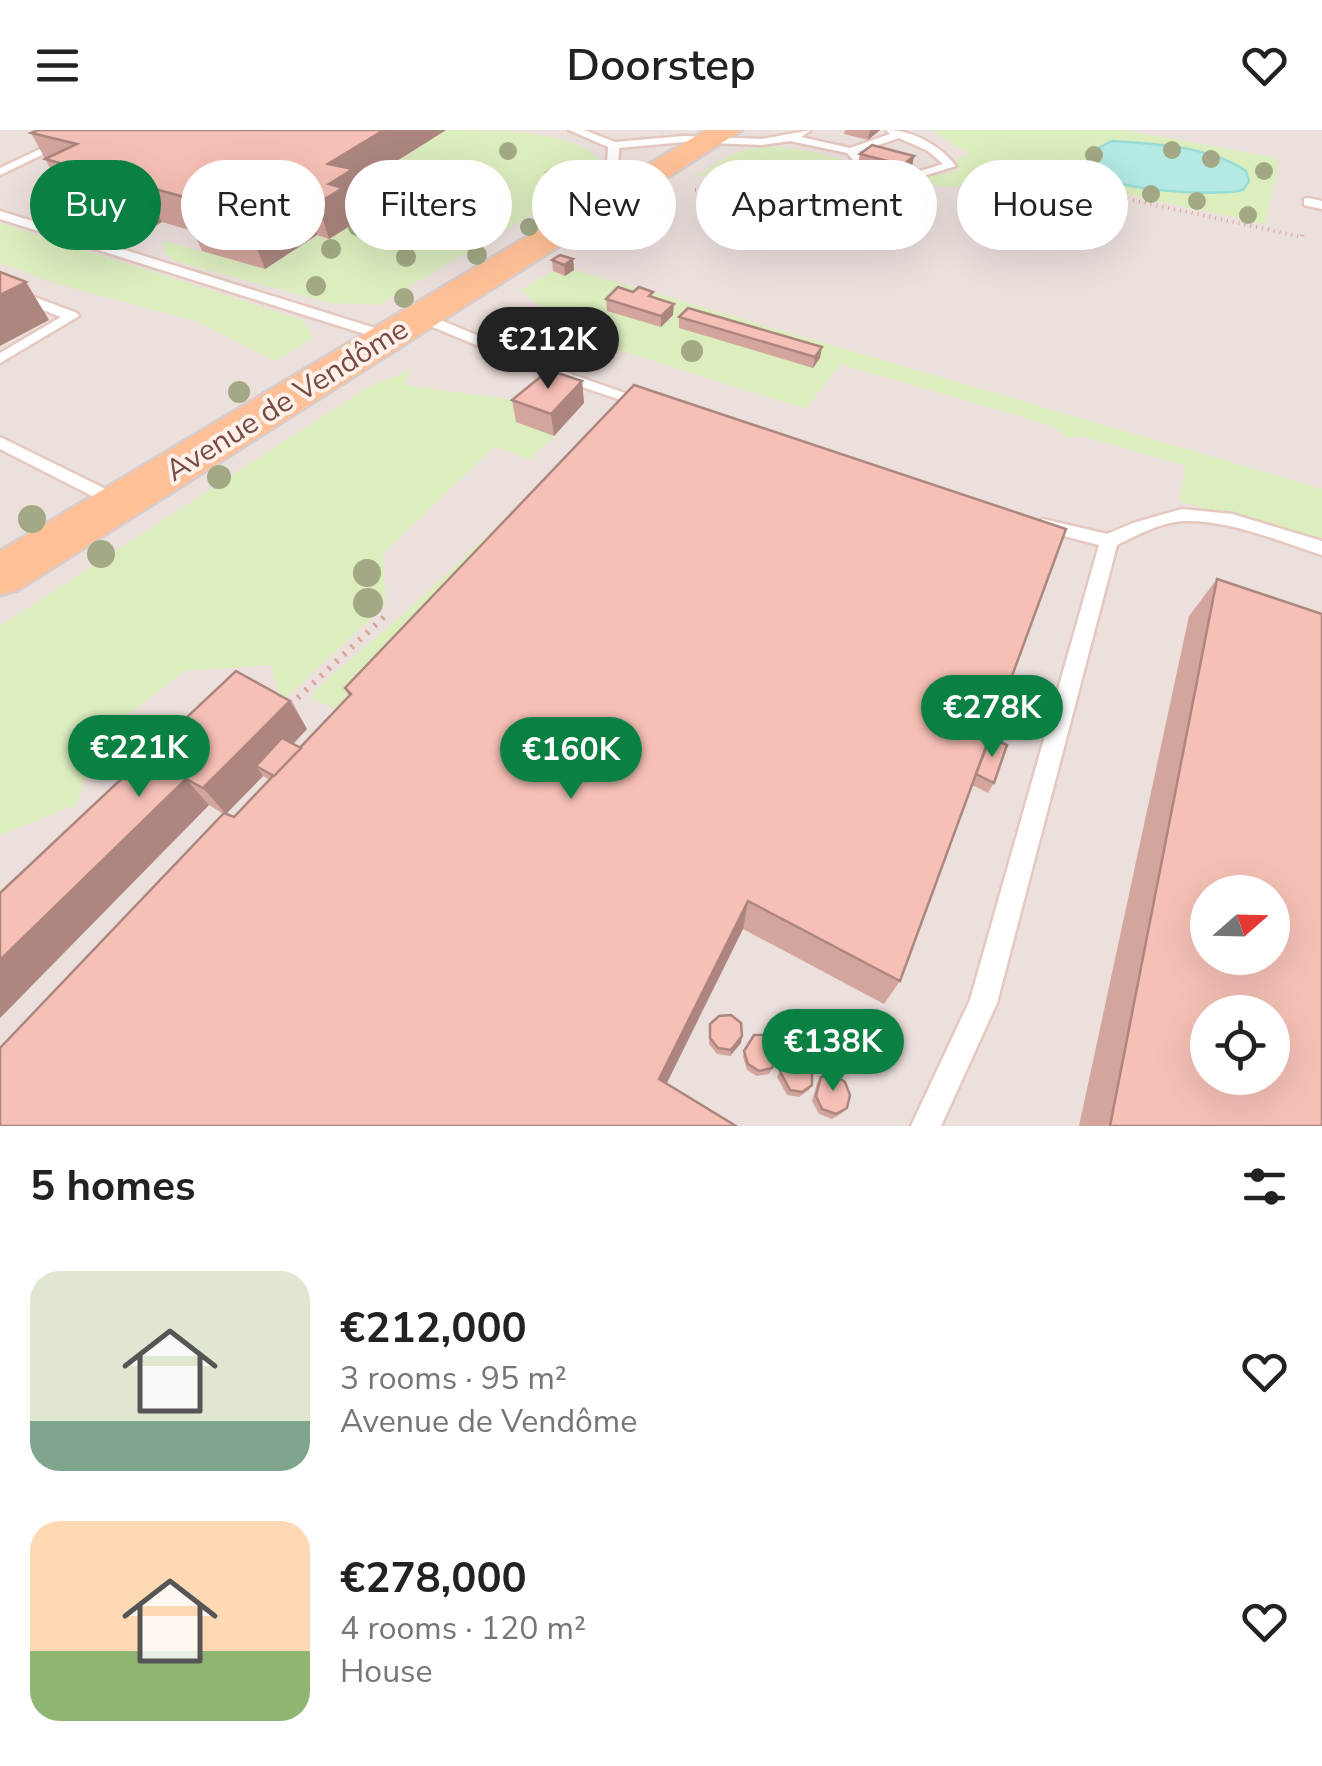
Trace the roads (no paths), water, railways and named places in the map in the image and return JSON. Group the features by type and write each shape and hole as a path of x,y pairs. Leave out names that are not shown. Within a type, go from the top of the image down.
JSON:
{"main road":[{"name":"Avenue de Vendôme","path":"676,161 717,136"},
{"name":"Avenue de Vendôme","path":"0,576 532,250"}],"lane":[{"path":"0,172 89,130"},
{"path":"574,130 614,145 717,136 793,138 920,174 950,166 947,160 895,132 844,150"},
{"path":"793,138 806,130"},
{"path":"844,150 862,130"},
{"path":"614,145 616,160"},
{"path":"0,215 405,327 670,412"},
{"path":"0,288 72,316 0,359"},
{"path":"0,442 120,503"},
{"path":"1033,523 1109,541 1139,527 1182,515 1232,520 1322,548"},
{"path":"926,1126 983,1002 1109,541"}],"water":[{"path":"1112,141 1182,148 1231,163 1246,171 1249,181 1243,190 1229,192 1138,187 1128,185 1128,160 1087,160 1087,154"}]}
